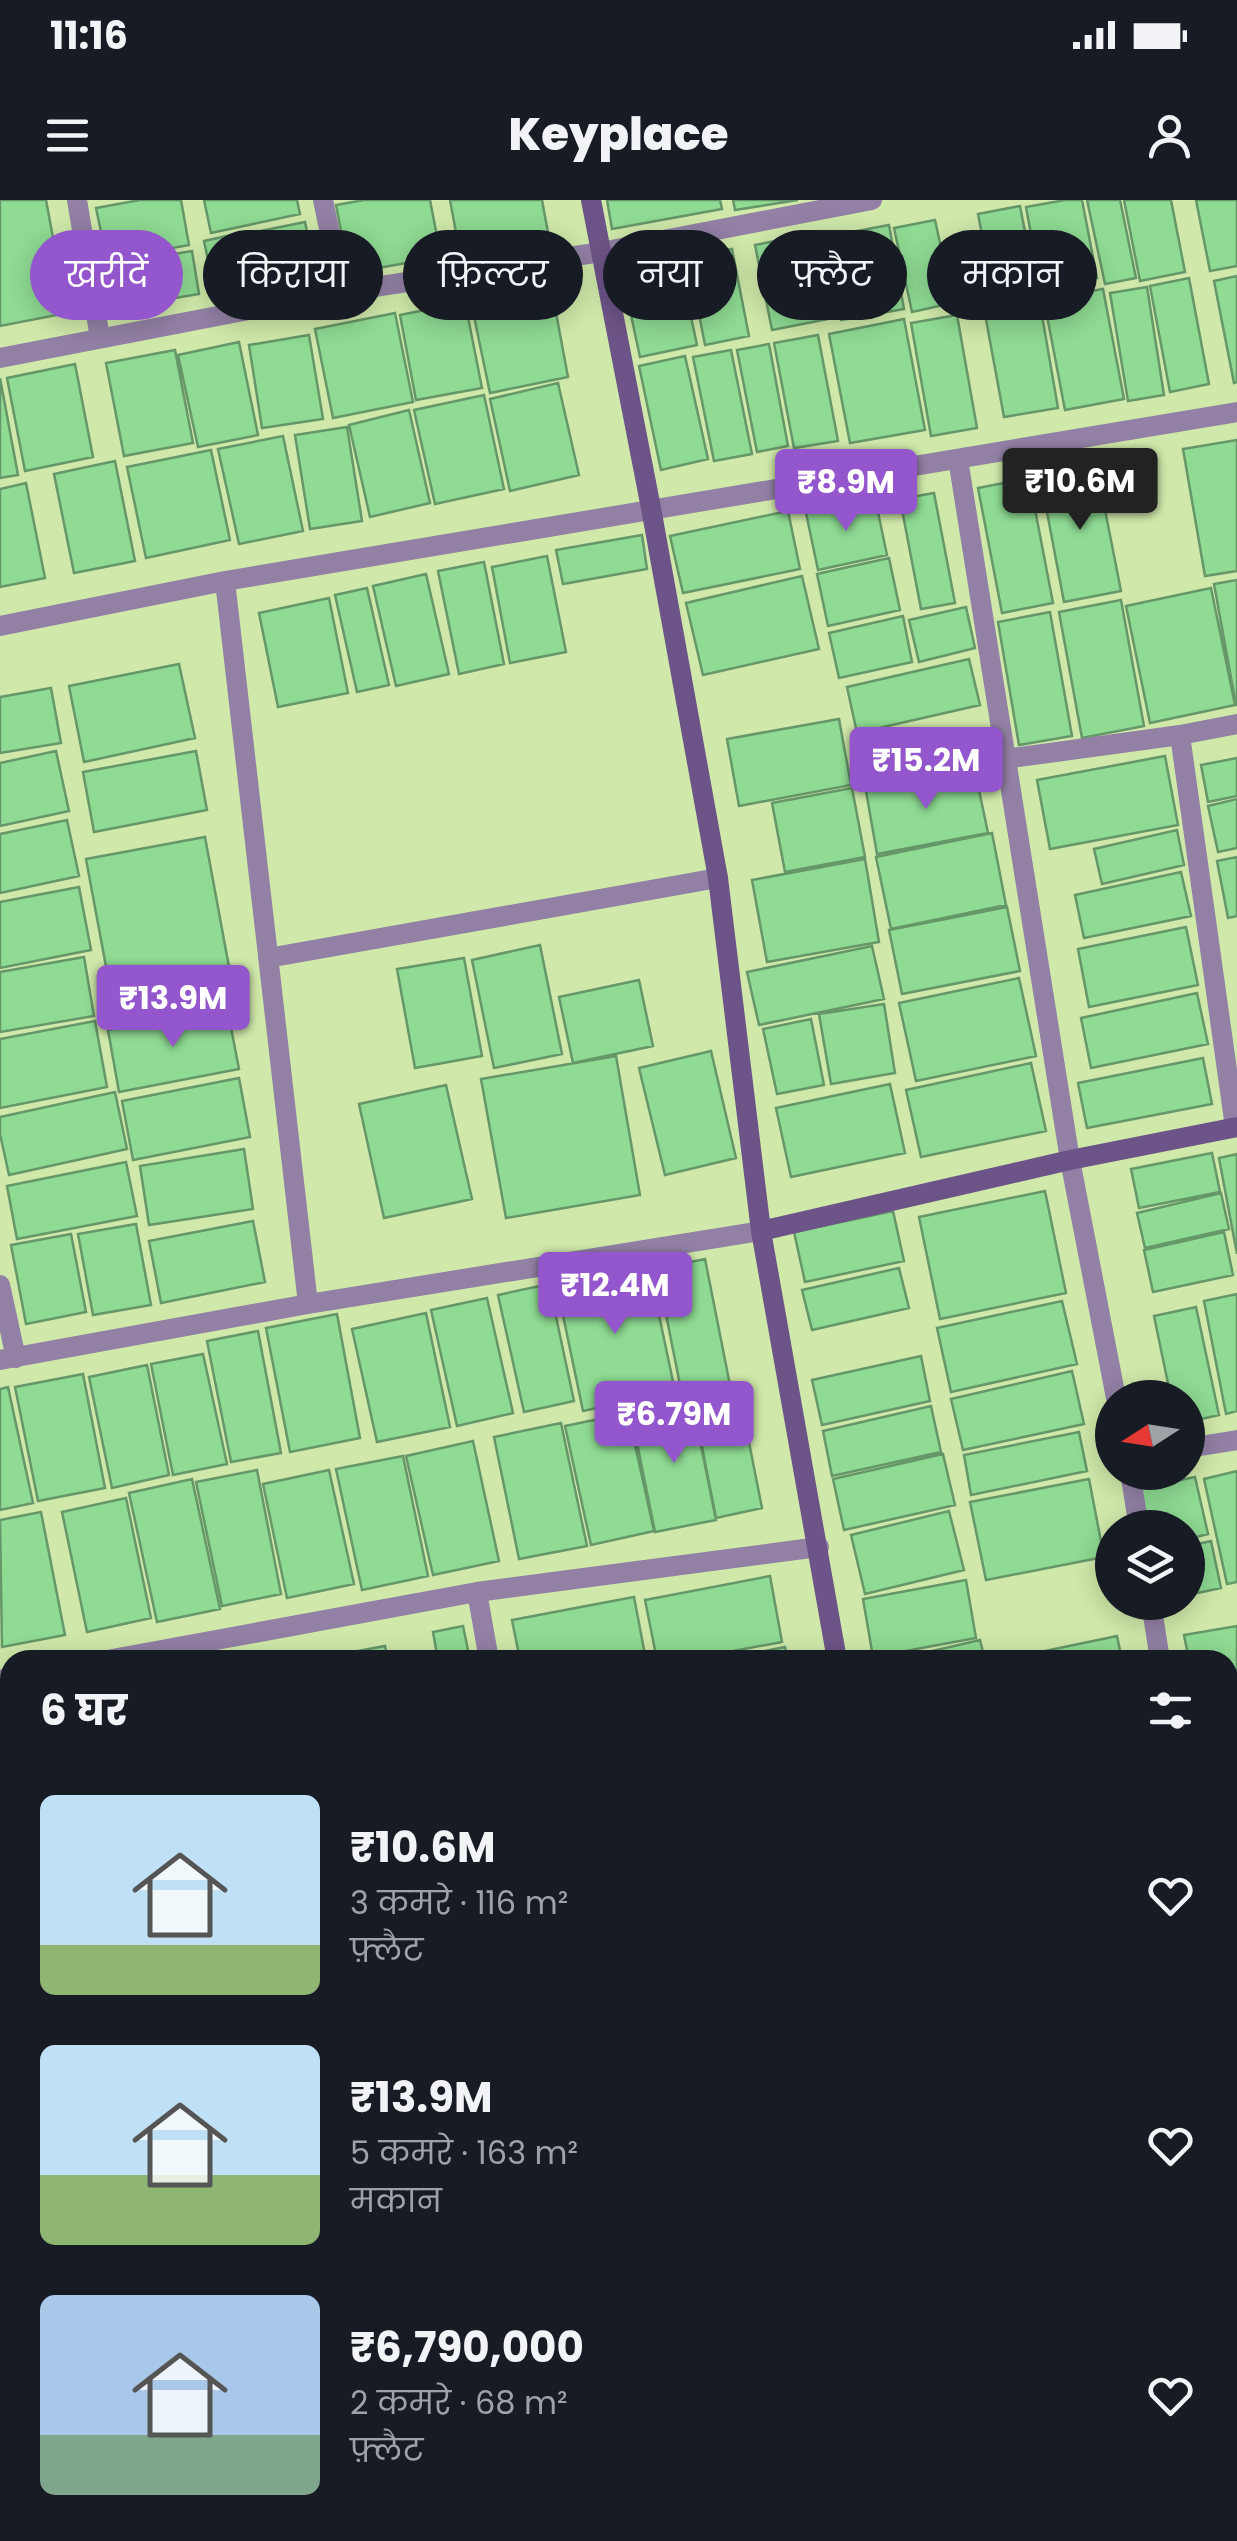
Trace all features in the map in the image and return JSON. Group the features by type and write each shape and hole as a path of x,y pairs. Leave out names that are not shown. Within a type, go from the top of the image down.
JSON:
{"street":[{"path":"78,200 100,338"},
{"path":"323,200 329,230"},
{"path":"590,200 718,878 761,1231 835,1650"},
{"path":"383,286 601,252 872,200"},
{"path":"0,358 203,318"},
{"path":"0,626 225,581 1237,412"},
{"path":"958,459 1070,1160 1113,1380"},
{"path":"225,581 308,1304"},
{"path":"1006,758 1237,724"},
{"path":"0,1286 8,1359 308,1304 761,1231 1070,1160 1236,1127 1180,735"},
{"path":"268,958 718,878"},
{"path":"1205,1445 1237,1440"},
{"path":"161,1650 476,1592 819,1547"},
{"path":"476,1592 487,1650"},
{"path":"1154,1620 1158,1650"}],"building":[{"path":"0,200 46,200 52,230 30,230 31,320 0,326"},
{"path":"140,200 181,200 189,245 183,246 183,230 101,230 96,208"},
{"path":"204,200 297,200 300,214 210,230"},
{"path":"364,200 430,200 436,230 403,230 403,264 383,267 383,230 341,230 336,205"},
{"path":"450,200 542,200 548,230 456,230"},
{"path":"607,200 720,200 722,209 612,229"},
{"path":"733,200 798,200 735,210"},
{"path":"1082,200 1088,230 1030,230 1026,207"},
{"path":"1087,200 1120,200 1136,278 1105,284 1097,230 1093,230"},
{"path":"1124,200 1171,200 1185,272 1140,281"},
{"path":"1196,200 1237,200 1237,266 1210,271"},
{"path":"1020,206 1025,230 981,230 978,214"},
{"path":"935,220 937,230 927,230 927,309 912,312 907,289 907,230 894,228"},
{"path":"305,222 307,230 265,230"},
{"path":"889,225 890,230 862,230"},
{"path":"192,251 199,294 183,297 183,253"},
{"path":"737,275 749,336 705,345 700,320 737,320"},
{"path":"1237,276 1237,382 1234,383 1214,281"},
{"path":"1189,278 1209,384 1170,392 1150,286"},
{"path":"1147,287 1164,395 1128,401 1110,293"},
{"path":"1103,289 1124,399 1065,410 1048,320 1097,320 1097,290"},
{"path":"395,313 413,402 333,418 315,329 360,320 383,320 383,315"},
{"path":"400,315 403,320 469,320 482,388 416,400"},
{"path":"475,320 557,320 568,377 490,393"},
{"path":"632,320 692,320 697,345 640,357"},
{"path":"770,320 823,320 772,330"},
{"path":"904,320 925,430 850,443 829,334"},
{"path":"958,320 977,428 931,436 911,323"},
{"path":"986,320 1043,320 1058,408 1004,417"},
{"path":"309,335 323,419 262,428 249,345"},
{"path":"818,335 838,441 794,448 774,343"},
{"path":"239,342 258,435 198,447 178,355"},
{"path":"769,344 788,446 757,452 737,350"},
{"path":"175,350 193,443 124,456 106,363"},
{"path":"731,350 752,454 714,461 693,357"},
{"path":"685,356 708,459 661,470 639,366"},
{"path":"75,364 93,457 25,471 7,378"},
{"path":"0,378 18,475 0,478"},
{"path":"558,383 579,475 510,491 490,399"},
{"path":"484,395 504,489 435,504 414,410"},
{"path":"409,410 430,503 370,517 349,425"},
{"path":"347,427 362,521 310,529 295,435"},
{"path":"283,436 303,531 239,544 218,449"},
{"path":"1237,440 1237,571 1205,576 1183,449"},
{"path":"211,450 230,540 146,558 127,467"},
{"path":"115,461 135,561 74,573 54,474"},
{"path":"1096,464 1121,591 1064,602 1040,475"},
{"path":"1029,478 1053,603 1002,613 978,488"},
{"path":"26,483 45,578 0,587 0,489"},
{"path":"934,493 955,603 921,609 900,499"},
{"path":"875,498 887,555 818,570 806,513"},
{"path":"788,511 800,569 683,593 670,536"},
{"path":"642,535 647,569 563,584 556,550"},
{"path":"547,556 566,652 510,663 492,567"},
{"path":"889,558 900,610 828,626 817,574"},
{"path":"484,562 504,664 459,674 438,571"},
{"path":"426,574 449,674 396,686 373,586"},
{"path":"802,576 819,649 703,675 686,603"},
{"path":"1237,580 1237,705 1236,705 1214,584"},
{"path":"367,588 389,685 357,692 335,595"},
{"path":"1211,588 1235,705 1150,723 1126,606"},
{"path":"329,598 348,693 278,707 259,613"},
{"path":"1121,600 1144,726 1082,738 1059,612"},
{"path":"966,607 975,648 919,662 909,620"},
{"path":"1050,612 1072,736 1019,745 998,622"},
{"path":"903,616 912,662 839,678 829,633"},
{"path":"969,659 980,705 857,733 847,687"},
{"path":"179,664 195,738 84,762 69,686"},
{"path":"51,688 61,743 0,753 0,697"},
{"path":"839,719 851,785 739,806 727,739"},
{"path":"56,751 69,811 0,826 0,763"},
{"path":"196,751 207,810 94,832 83,772"},
{"path":"1165,756 1178,825 1050,849 1037,780"},
{"path":"1237,758 1237,796 1208,802 1201,765"},
{"path":"975,771 988,833 877,854 866,791"},
{"path":"852,788 865,857 785,872 772,803"},
{"path":"1237,799 1237,848 1218,852 1208,806"},
{"path":"67,820 79,876 0,893 0,834"},
{"path":"1177,830 1184,865 1102,884 1094,849"},
{"path":"992,833 1006,905 891,929 876,857"},
{"path":"205,837 234,994 115,1015 86,859"},
{"path":"1237,857 1237,916 1228,918 1217,861"},
{"path":"865,859 879,942 767,962 752,880"},
{"path":"1181,872 1191,916 1084,938 1075,895"},
{"path":"79,887 91,950 0,968 0,902"},
{"path":"1007,907 1020,971 902,994 889,930"},
{"path":"1186,927 1198,985 1089,1007 1078,949"},
{"path":"540,945 562,1054 494,1068 472,960"},
{"path":"872,946 884,999 759,1025 747,972"},
{"path":"84,957 94,1016 0,1032 0,972"},
{"path":"464,958 482,1056 415,1068 397,969"},
{"path":"1019,978 1036,1056 916,1081 899,1003"},
{"path":"639,980 653,1046 573,1063 559,997"},
{"path":"1197,993 1208,1044 1091,1068 1081,1018"},
{"path":"884,1004 895,1073 831,1084 819,1014"},
{"path":"227,1007 239,1069 119,1092 108,1030"},
{"path":"811,1019 824,1085 777,1094 763,1029"},
{"path":"95,1021 107,1087 0,1108 0,1039"},
{"path":"711,1051 736,1158 665,1175 639,1068"},
{"path":"616,1056 640,1195 506,1218 481,1079"},
{"path":"1203,1058 1212,1104 1087,1128 1078,1083"},
{"path":"1031,1063 1046,1131 921,1157 906,1090"},
{"path":"239,1078 250,1137 133,1160 122,1101"},
{"path":"890,1084 905,1153 791,1177 776,1108"},
{"path":"446,1085 472,1199 384,1218 359,1104"},
{"path":"115,1092 127,1149 9,1175 0,1117"},
{"path":"244,1149 253,1209 149,1225 140,1166"},
{"path":"1212,1153 1220,1192 1139,1208 1131,1169"},
{"path":"1237,1154 1237,1254 1219,1158"},
{"path":"126,1162 137,1216 17,1239 7,1186"},
{"path":"1045,1191 1066,1293 940,1319 919,1217"},
{"path":"1221,1193 1229,1229 1145,1248 1137,1213"},
{"path":"893,1211 904,1261 805,1282 794,1232"},
{"path":"253,1221 265,1282 161,1303 149,1241"},
{"path":"136,1224 151,1305 93,1315 78,1234"},
{"path":"1224,1232 1233,1275 1153,1292 1144,1250"},
{"path":"71,1234 86,1312 26,1324 11,1245"},
{"path":"705,1259 730,1385 682,1395 657,1269"},
{"path":"648,1263 675,1391 583,1411 556,1282"},
{"path":"899,1268 909,1308 812,1330 802,1290"},
{"path":"549,1284 574,1401 524,1412 498,1295"},
{"path":"1237,1294 1237,1411 1226,1414 1204,1301"},
{"path":"487,1298 513,1413 457,1426 431,1310"},
{"path":"1062,1301 1077,1364 951,1392 937,1328"},
{"path":"1196,1307 1219,1415 1205,1418 1205,1380 1167,1380 1154,1316"},
{"path":"426,1313 450,1427 377,1442 352,1329"},
{"path":"337,1314 360,1438 290,1452 266,1328"},
{"path":"258,1331 281,1453 231,1462 207,1341"},
{"path":"203,1354 227,1464 173,1475 151,1364"},
{"path":"921,1356 930,1401 822,1425 812,1380"},
{"path":"147,1365 169,1475 112,1488 89,1377"},
{"path":"1072,1371 1084,1424 963,1450 951,1399"},
{"path":"83,1374 105,1488 38,1501 15,1387"},
{"path":"8,1387 33,1503 0,1510 0,1389"},
{"path":"740,1397 762,1508 716,1518 694,1406"},
{"path":"692,1401 716,1520 655,1532 631,1413"},
{"path":"931,1406 941,1452 832,1476 823,1431"},
{"path":"628,1413 654,1531 591,1545 565,1426"},
{"path":"561,1423 587,1546 519,1559 494,1437"},
{"path":"1079,1432 1087,1471 971,1495 964,1455"},
{"path":"473,1441 499,1561 433,1575 406,1456"},
{"path":"943,1454 955,1505 844,1530 833,1479"},
{"path":"403,1456 428,1576 362,1590 336,1469"},
{"path":"257,1470 281,1594 222,1606 196,1482"},
{"path":"329,1470 354,1584 287,1598 263,1484"},
{"path":"1237,1471 1237,1582 1227,1584 1205,1479"},
{"path":"192,1479 220,1609 157,1622 129,1493"},
{"path":"1089,1479 1095,1510 1095,1559 986,1580 970,1502"},
{"path":"1140,1490 1198,1490 1203,1510 1144,1510"},
{"path":"126,1498 151,1618 87,1632 62,1512"},
{"path":"949,1511 964,1570 865,1594 851,1535"},
{"path":"41,1512 65,1635 2,1647 0,1520"},
{"path":"1211,1541 1221,1588 1205,1591 1205,1542"},
{"path":"770,1576 782,1642 739,1650 655,1650 645,1600"},
{"path":"966,1580 976,1638 911,1650 872,1650 863,1599"},
{"path":"634,1597 644,1650 518,1650 512,1620"},
{"path":"463,1626 468,1650 436,1650 433,1632"},
{"path":"1237,1626 1237,1650 1187,1650 1184,1635"},
{"path":"1117,1636 1120,1650 1049,1650"},
{"path":"980,1640 982,1650 936,1650"}]}
